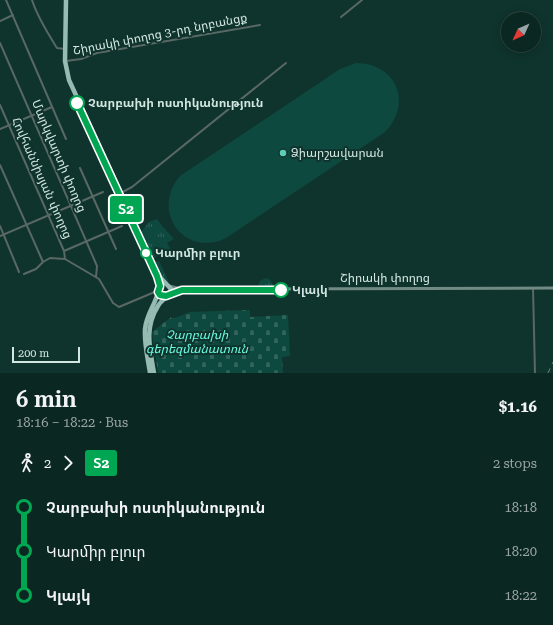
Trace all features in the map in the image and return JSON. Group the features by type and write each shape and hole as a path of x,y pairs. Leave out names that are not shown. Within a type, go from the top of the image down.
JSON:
{"highway":[{"path":"64,0 64,61 69,80 159,276 171,289 154,313 149,327 149,343 154,373"},
{"path":"120,193 160,286 147,319 145,330 150,373"},
{"path":"160,286 167,285"},
{"path":"158,292 167,295"}],"main road":[{"name":"Շիրակի փողոց","path":"167,285 181,289 553,288"},
{"name":"Շիրակի փողոց","path":"167,295 182,290 533,288"}],"street":[{"path":"6,0 66,140"},
{"path":"32,0 37,16 55,45 58,48 64,49"},
{"path":"341,17 362,0"},
{"path":"0,21 12,15"},
{"name":"Շիրակի փողոց 3-րդ նրբանցք","path":"64,61 77,60 112,50 260,25"},
{"name":"Մարկվարտի փողոց","path":"0,43 97,266 96,276"},
{"path":"120,193 132,187 286,63"},
{"name":"Հովհաննիսյան փողոց","path":"0,105 64,252 65,259"},
{"path":"0,129 52,107"},
{"path":"0,165 43,262"},
{"path":"80,168 116,249"},
{"path":"0,236 103,192"},
{"path":"0,226 19,272"},
{"path":"64,252 122,226"},
{"path":"24,274 36,269 50,258 65,259 96,276 103,282 113,303 119,307 158,292"},
{"path":"533,288 534,373"}],"green space":[{"name":"Ձիարշավարան","path":"356,63 370,65 381,70 390,77 396,87 399,97 398,109 393,121 385,132 226,238 211,243 197,242 185,236 176,228 170,216 169,203 172,190 180,176 340,69"},
{"path":"157,219 174,239 167,243 171,250 154,258 141,232 149,222"},
{"path":"159,261 169,282 162,276 155,262"},
{"path":"266,278 270,280 274,286 258,286 260,281"},
{"name":"Չարբախի գերեզմանատուն","path":"250,310 250,317 288,315 290,356 282,357 283,373 158,373 152,332 171,317 172,319 190,312"}],"railway":[{"path":"548,373 553,362"}],"bus line":[{"name":"Տ2","path":"77,103 157,276 160,286 158,288 158,292 160,295 166,296 182,290 281,290"}],"place":[{"name":"Չարբախի ոստիկանություն","path":"77,103"},
{"name":"Ձիարշավարան","path":"283,153"},
{"name":"Կարմիր բլուր","path":"146,253"},
{"name":"Կլայկ","path":"281,290"}]}
